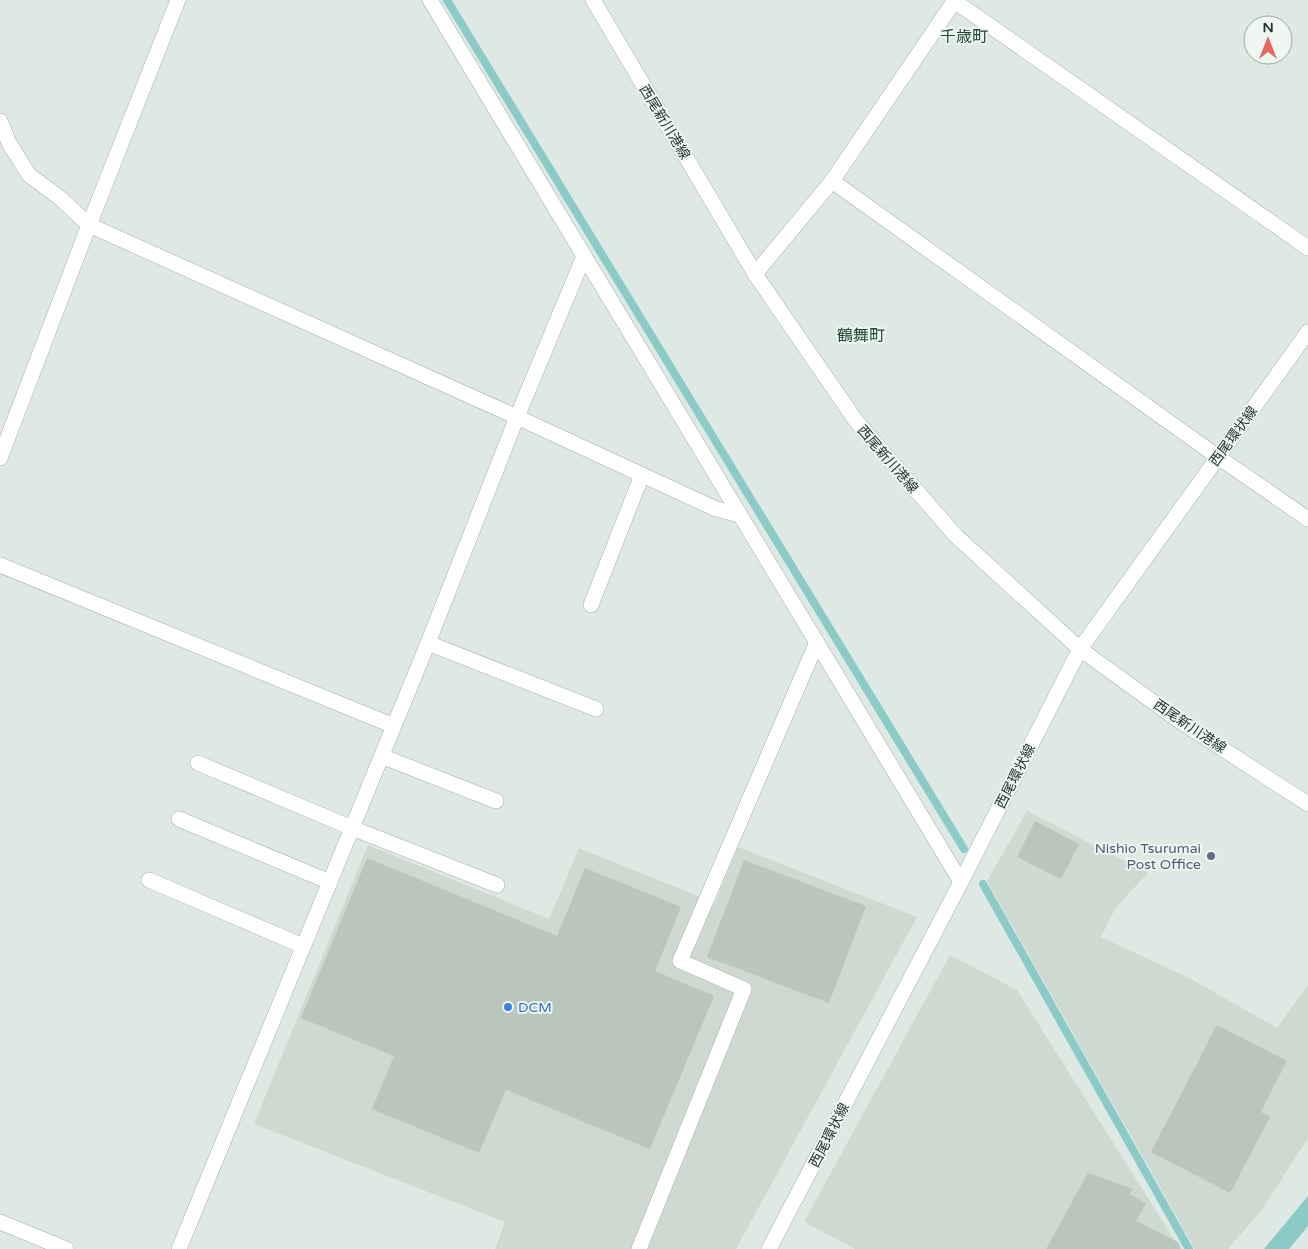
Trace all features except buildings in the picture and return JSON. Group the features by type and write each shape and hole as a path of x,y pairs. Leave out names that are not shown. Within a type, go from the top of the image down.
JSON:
{"street":[{"path":"0,458 88,225 178,0"},
{"path":"430,0 960,882"},
{"name":"西尾新川港線","path":"593,0 755,274 862,429 956,536 1080,649 1178,720 1308,804"},
{"path":"755,274 832,181 954,0 1308,248"},
{"path":"0,121 4,145 29,175 60,198 88,225 517,417 716,509 740,515"},
{"path":"832,181 1218,457 1308,519"},
{"path":"180,1249 584,256"},
{"name":"西尾環状線","path":"770,1249 1080,649 1308,332"},
{"path":"591,605 642,475"},
{"path":"0,565 394,726"},
{"path":"428,642 596,709"},
{"path":"639,1249 744,989 680,961 817,642"},
{"path":"381,756 496,801"},
{"path":"198,763 352,828 497,885"},
{"path":"179,819 330,882"},
{"path":"149,880 304,946"},
{"path":"0,1222 66,1249"}],"shaded area":[{"path":"1027,811 1148,873 1116,907 1101,937 1191,979 1277,1028 1308,985 1308,1138 1261,1211 1228,1249 1195,1249 987,881"},
{"path":"368,845 549,919 579,848 715,903 738,847 917,917 736,1249 495,1249 505,1222 254,1124"},
{"path":"950,955 1017,990 1180,1249 855,1249 804,1222"}],"water":[{"path":"1308,1196 1308,1226 1289,1249 1264,1249"}],"waterway":[{"path":"447,0 964,849"},
{"path":"983,884 1189,1249"}],"place":[{"name":"Nishio Tsurumai Post Office","path":"1211,856"},
{"name":"DCM","path":"508,1007"}],"district":[{"name":"千歳町","path":"964,36"},
{"name":"鶴舞町","path":"861,335"}]}
